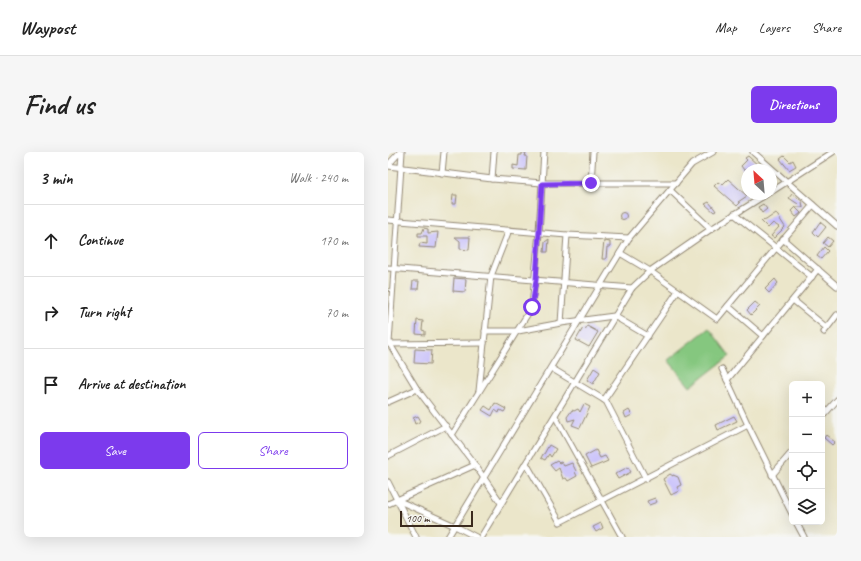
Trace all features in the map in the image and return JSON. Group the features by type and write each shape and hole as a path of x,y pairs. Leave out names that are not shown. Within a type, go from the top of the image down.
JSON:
{"street":[{"path":"388,165 401,152"},
{"path":"401,152 398,221 388,342 418,389 475,465 501,503"},
{"path":"442,172 444,152"},
{"path":"492,179 494,152"},
{"path":"452,435 532,307 536,280 544,152"},
{"path":"591,183 593,152"},
{"path":"448,537 629,238 692,164 713,152"},
{"path":"752,152 837,226"},
{"path":"777,188 833,152"},
{"path":"388,165 542,184 676,183"},
{"path":"670,190 711,229"},
{"path":"481,537 632,288 650,271 711,229 757,200"},
{"path":"620,253 650,271 717,319 783,239 813,206"},
{"path":"734,214 812,276"},
{"path":"388,220 567,235 629,238"},
{"path":"479,392 491,276 509,230"},
{"path":"561,323 567,235"},
{"path":"783,239 837,286"},
{"path":"388,268 632,288"},
{"path":"727,380 818,269"},
{"path":"604,400 678,291"},
{"path":"793,300 826,330 837,315"},
{"path":"728,306 763,336"},
{"path":"485,331 518,331 579,320 614,316 648,336"},
{"path":"388,342 484,343"},
{"path":"551,368 604,400 646,479"},
{"path":"722,368 748,426 789,508"},
{"path":"388,402 418,389"},
{"path":"825,414 837,400"},
{"path":"555,416 622,537"},
{"path":"388,456 446,426"},
{"path":"526,463 560,522 748,426"},
{"path":"772,476 791,453"},
{"path":"388,504 475,465"},
{"path":"388,482 416,537"},
{"path":"397,500 476,537"},
{"path":"798,525 804,537"}],"green space":[{"path":"709,328 730,356 690,387 668,360"}],"building":[{"path":"522,152 526,153 525,156 527,156 526,170 513,169 513,165 518,166 519,155 522,155"},
{"path":"748,156 757,164 743,164 747,160 745,158"},
{"path":"784,156 790,162 793,160 796,166 789,170 780,159"},
{"path":"728,179 741,191 741,200 738,202 740,203 737,206 714,186 718,182 722,185"},
{"path":"792,194 802,201 803,208 795,207 798,204 789,198"},
{"path":"453,195 457,195 456,204 452,204"},
{"path":"709,202 716,211 714,212 705,204"},
{"path":"763,204 767,209 762,213 758,207"},
{"path":"795,207 801,213 796,217 791,211"},
{"path":"623,212 626,213 626,219 623,220 620,219 619,216 620,213"},
{"path":"776,213 785,227 774,238 771,236 779,227 773,223 768,228 761,221 766,220"},
{"path":"820,222 826,227 818,237 813,232"},
{"path":"424,228 428,229 428,233 438,232 436,248 419,247 420,243 427,244 427,236 418,236 418,233 422,233"},
{"path":"455,237 470,237 469,250 460,249 460,241"},
{"path":"828,237 833,241 828,247 823,243"},
{"path":"549,239 548,252 544,252 545,242"},
{"path":"604,241 610,242 610,247 607,247 606,259 602,259"},
{"path":"824,247 828,251 821,259 817,256"},
{"path":"454,278 466,279 465,292 453,291"},
{"path":"775,279 778,283 769,293 765,289"},
{"path":"413,281 419,281 418,289 412,289"},
{"path":"755,302 760,306 751,315 747,310"},
{"path":"417,320 423,321 422,330 425,331 425,335 416,334"},
{"path":"587,326 598,332 589,347 576,340 583,328 585,330"},
{"path":"415,349 432,350 431,364 414,363"},
{"path":"594,368 600,372 593,384 587,380"},
{"path":"495,403 506,409 504,412 500,410 499,413 495,410 492,416 482,410 485,406 491,410"},
{"path":"584,404 590,407 580,428 572,425 575,419 568,421 567,417 572,410 574,411 578,409 580,412"},
{"path":"629,410 632,415 626,418 624,413"},
{"path":"418,416 421,421 415,424 413,418"},
{"path":"734,416 737,421 718,430 716,425"},
{"path":"826,435 835,442 832,445 825,439"},
{"path":"549,445 556,449 551,457 549,454 545,460 541,458"},
{"path":"596,450 600,458 605,456 608,461 591,468 585,456"},
{"path":"557,461 559,463 561,462 564,466 572,463 577,476 568,481 566,478 563,479 559,468 555,471 550,465"},
{"path":"628,467 631,472 618,479 615,474"},
{"path":"670,474 678,477 681,485 677,487 679,491 671,495 663,479"},
{"path":"655,498 657,502 649,505 647,501"},
{"path":"601,523 603,528 596,532 593,527"}],"route":[{"path":"532,307 536,280 542,184 591,183"}]}
